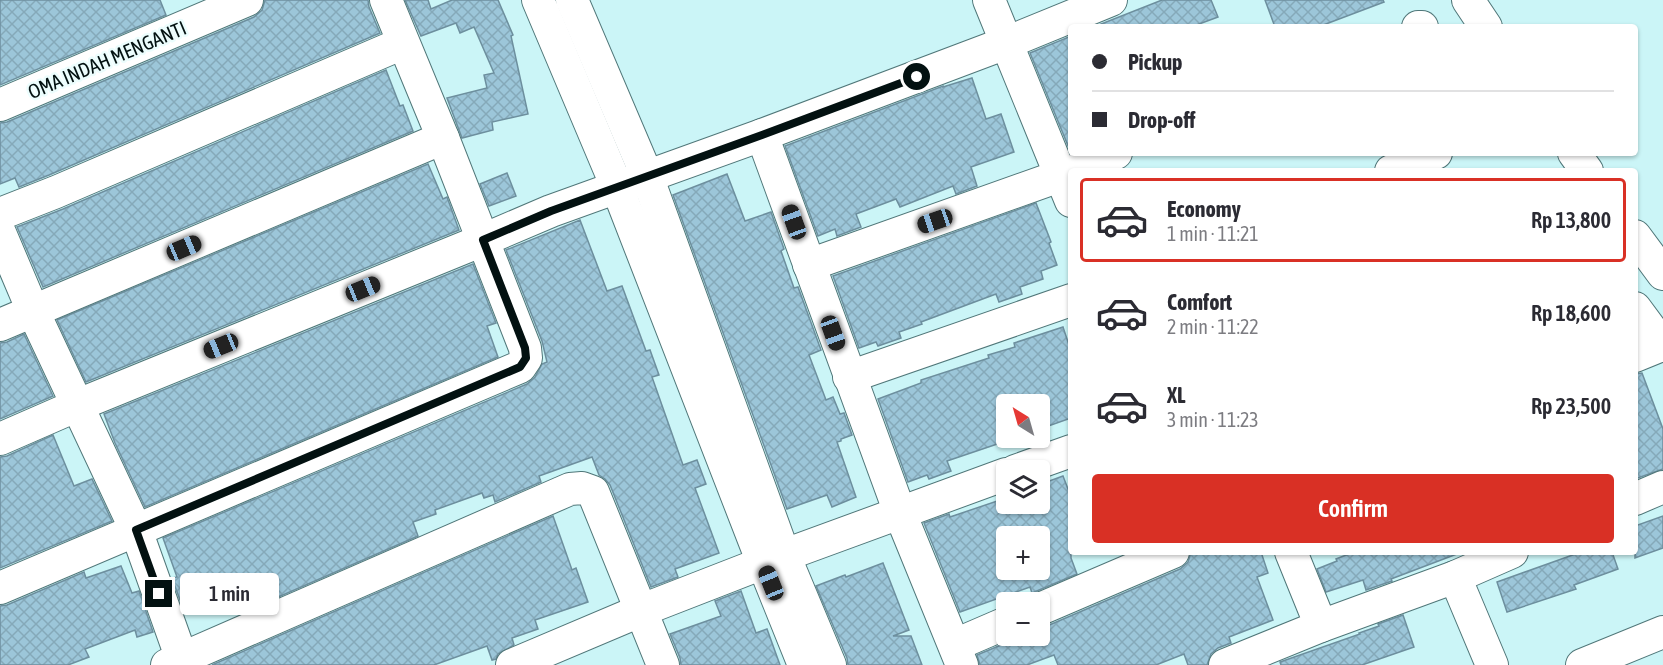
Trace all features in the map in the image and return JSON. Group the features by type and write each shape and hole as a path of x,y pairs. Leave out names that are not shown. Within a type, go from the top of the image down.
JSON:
{"street":[{"name":"OMA INDAH MENGANTI","path":"0,105 247,0"},
{"path":"0,588 520,367 526,358 525,348 483,240 386,0"},
{"path":"538,0 774,559 830,665"},
{"path":"572,0 646,176 774,559 804,665"},
{"path":"989,0 1006,43 1068,178"},
{"path":"0,439 551,211 762,135 1006,43 1111,0"},
{"path":"1468,0 1484,24"},
{"path":"0,214 404,43"},
{"path":"762,135 900,513 958,655 996,630"},
{"path":"0,325 442,138"},
{"path":"1090,168 1111,156"},
{"path":"1398,168 1428,156"},
{"path":"809,266 1068,180"},
{"path":"0,233 33,311 136,530 177,663 570,489 582,488 593,492 663,665"},
{"path":"1638,240 1663,273"},
{"path":"849,377 1068,301"},
{"path":"1638,315 1653,349"},
{"path":"1044,460 1068,451"},
{"path":"512,665 642,610 996,478"},
{"path":"1638,498 1663,487"},
{"path":"1050,604 1133,560 1158,555"},
{"path":"1292,555 1321,626"},
{"path":"1225,665 1321,626 1455,577 1505,555"},
{"path":"1455,577 1492,665"},
{"path":"1582,665 1663,632"}],"building":[{"path":"0,0 160,0 166,15 0,85"},
{"path":"265,0 368,0 380,33 19,187 15,178 0,184 0,123 254,17 262,10"},
{"path":"405,0 428,0 431,9 452,0 498,0 513,35 511,36 528,114 492,122 493,130 462,138 447,98 487,88 484,75 494,73 474,27 460,33 456,23 421,36"},
{"path":"1162,0 1211,0 1218,17 1199,24 1101,24"},
{"path":"1265,0 1383,0 1384,2 1326,24 1274,24"},
{"path":"1068,37 1068,146 1030,53"},
{"path":"386,70 413,131 43,287 17,227"},
{"path":"972,78 986,119 1001,114 1014,152 971,167 977,186 956,194 953,186 900,207 896,199 856,214 861,227 837,236 835,229 818,236 785,146 943,86"},
{"path":"428,164 443,199 447,197 459,230 86,382 57,320"},
{"path":"507,173 516,196 489,206 480,184"},
{"path":"727,174 745,221 771,212 794,288 798,287 821,350 809,355 826,400 833,397 840,414 844,413 852,435 837,442 856,497 832,507 827,495 787,509 673,195"},
{"path":"1036,203 1057,265 1041,271 1043,279 1020,287 1022,294 999,302 996,294 899,332 901,338 878,346 876,342 859,348 833,276"},
{"path":"580,220 607,291 622,286 646,351 650,350 659,375 652,377 683,465 697,460 706,484 695,488 719,553 675,569 678,577 651,587 610,485 599,475 592,457 539,476 541,482 495,502 493,495 484,498 482,493 435,510 436,514 413,522 418,536 260,605 255,589 216,603 215,600 184,611 172,578 177,577 163,538 527,384 535,377 542,364 547,362 542,341 506,250"},
{"path":"473,264 496,323 487,326 498,357 145,507 104,414"},
{"path":"1063,327 1068,342 1068,419 1050,425 1050,394 996,394 996,444 947,461 951,471 929,479 927,475 908,482 878,399 921,383 921,380 1015,347 1014,343"},
{"path":"24,334 53,396 0,419 0,343"},
{"path":"1642,373 1663,429 1663,469 1638,478 1638,374"},
{"path":"53,435 74,486 92,479 112,521 0,568 0,457"},
{"path":"1063,476 1068,489 1068,555 1071,555 1077,574 1034,592 1032,592 1030,587 1016,592 996,592 996,599 960,612 924,523 949,514 950,517 996,501 996,514 1050,514 1050,481"},
{"path":"553,516 572,570 576,568 588,602 535,620 538,629 512,638 514,645 498,654 496,659 492,660 487,646 434,665 212,665"},
{"path":"1663,516 1663,548 1635,558 1635,555 1638,555 1638,525"},
{"path":"1190,555 1262,555 1268,573 1257,577 1273,620 1229,637 1231,643 1218,648 1211,654 1207,665 1188,665 1184,654 1156,665 1058,665 1054,655 1027,665 980,665 977,655 999,646 1050,646 1050,625 1180,569 1188,562"},
{"path":"1346,555 1454,555 1366,590 1363,580 1326,592 1317,569 1337,561 1336,559"},
{"path":"1573,555 1613,555 1618,569 1574,585 1576,589 1507,612 1497,582"},
{"path":"883,563 909,630 893,636 911,636 922,665 848,665 816,586"},
{"path":"121,566 132,593 139,591 153,632 137,637 135,630 85,649 89,657 68,665 0,665 0,606 84,572 86,578"},
{"path":"741,591 756,633 767,629 780,665 681,665 670,634 721,616 715,601"},
{"path":"1403,615 1414,647 1362,665 1281,665 1280,662 1360,634 1379,626 1378,624"}],"route":[{"path":"159,594 136,530 520,367 526,358 525,348 483,240 551,211 917,77"}]}
